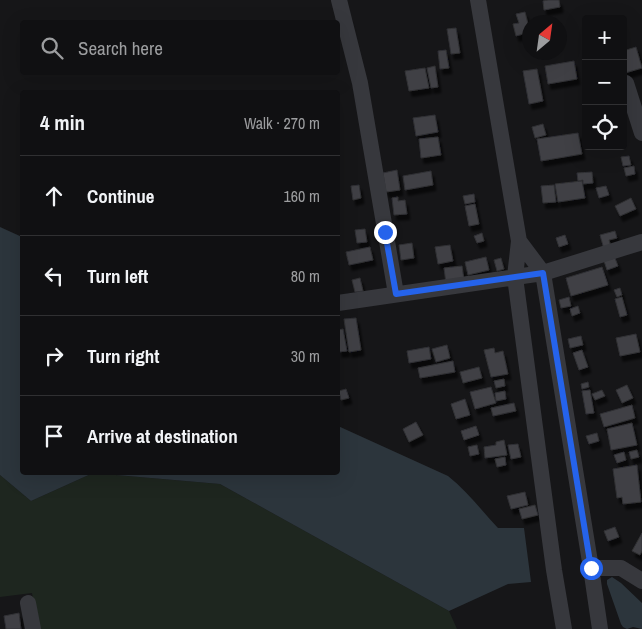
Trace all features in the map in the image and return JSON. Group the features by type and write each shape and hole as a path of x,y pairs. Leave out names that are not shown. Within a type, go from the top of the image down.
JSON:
{"street":[{"path":"339,0 360,83 396,294"},
{"path":"478,0 519,241 515,277 554,570 564,629"},
{"path":"627,86 642,133"},
{"path":"519,241 543,273 600,629"},
{"path":"340,303 543,273 642,242"},
{"path":"591,568 621,568 642,581"},
{"path":"28,603 33,629"}],"shaded area":[{"path":"0,227 20,236 20,475 89,475 31,501 0,475"},
{"path":"340,427 448,476 498,528 524,528 531,582 508,584 449,611 220,484 116,475 340,475"},
{"path":"0,475 31,501 89,475 116,475 220,484 449,611 457,629 39,629 32,593 0,597"},
{"path":"612,577 642,603 642,629 633,627 627,629 621,624 607,584 607,580"}],"building":[{"path":"559,0 560,7 544,10 543,1"},
{"path":"525,12 526,15 522,15 522,34 516,36 513,24 519,23 516,14"},
{"path":"456,28 460,53 451,54 447,29"},
{"path":"636,47 642,68 627,72 627,50"},
{"path":"446,50 449,68 440,69 438,51"},
{"path":"574,61 577,79 548,84 545,66"},
{"path":"435,66 438,87 431,88 427,68"},
{"path":"425,68 429,88 409,91 405,71"},
{"path":"537,69 543,101 529,104 523,71"},
{"path":"435,115 438,132 416,136 413,118"},
{"path":"543,124 546,135 535,138 532,127"},
{"path":"578,133 582,154 541,161 537,139"},
{"path":"438,137 441,155 421,158 419,139"},
{"path":"629,156 631,165 623,166 621,157"},
{"path":"634,166 635,174 626,176 624,168"},
{"path":"397,170 400,190 386,192 383,173"},
{"path":"431,171 433,185 405,190 403,176"},
{"path":"592,172 593,183 583,184 583,180 578,181 577,173"},
{"path":"582,181 585,198 558,202 555,184"},
{"path":"359,185 361,198 353,200 351,186"},
{"path":"554,185 556,202 543,203 541,186"},
{"path":"606,186 609,195 599,198 596,188"},
{"path":"474,194 475,202 465,204 463,196"},
{"path":"398,197 398,201 405,200 407,214 394,215 392,198"},
{"path":"631,198 636,209 620,216 615,206"},
{"path":"475,204 479,224 469,226 465,206"},
{"path":"365,229 367,242 357,243 355,230"},
{"path":"615,231 617,238 609,240 611,247 604,249 600,235"},
{"path":"482,233 484,241 477,243 474,236"},
{"path":"565,235 568,244 559,247 556,238"},
{"path":"412,243 414,258 401,260 399,245"},
{"path":"450,245 453,261 438,264 435,247"},
{"path":"370,247 373,260 349,265 346,252"},
{"path":"486,257 489,270 468,275 465,262"},
{"path":"501,258 504,269 497,271 494,260"},
{"path":"615,258 618,266 607,270 604,261"},
{"path":"462,266 464,280 446,283 444,268"},
{"path":"602,267 608,285 571,296 566,278"},
{"path":"360,278 363,291 355,292 352,280"},
{"path":"620,288 622,295 617,297 614,290"},
{"path":"569,297 571,306 561,308 559,300"},
{"path":"622,297 627,315 620,317 615,299"},
{"path":"578,306 580,313 572,316 570,309"},
{"path":"356,318 361,350 349,352 344,319"},
{"path":"343,329 347,351 340,352 340,330"},
{"path":"636,334 640,352 620,356 616,338"},
{"path":"581,336 583,345 570,348 568,339"},
{"path":"447,345 450,358 436,362 432,349"},
{"path":"429,347 431,359 409,363 407,351"},
{"path":"494,348 495,353 503,351 508,374 491,377 484,350"},
{"path":"582,350 588,367 579,370 573,353"},
{"path":"453,361 455,372 420,378 418,368"},
{"path":"479,367 482,378 463,383 460,372"},
{"path":"504,379 505,386 496,388 494,381"},
{"path":"588,382 589,387 582,389 581,384"},
{"path":"627,385 633,398 622,403 616,390"},
{"path":"491,387 496,403 475,409 470,392"},
{"path":"346,389 349,398 341,400 340,391"},
{"path":"590,390 594,413 586,414 582,391"},
{"path":"602,390 605,396 595,400 592,394"},
{"path":"505,391 506,399 496,401 495,393"},
{"path":"465,399 470,415 456,419 451,404"},
{"path":"514,403 516,411 493,416 491,408"},
{"path":"632,405 635,418 604,427 600,414"},
{"path":"416,422 423,435 409,442 403,429"},
{"path":"632,423 637,445 611,450 607,429"},
{"path":"476,426 479,435 464,440 461,431"},
{"path":"597,433 599,441 589,444 586,436"},
{"path":"504,440 507,455 485,458 484,447 496,445 496,442"},
{"path":"518,444 521,457 511,459 508,445"},
{"path":"477,445 479,454 470,456 468,447"},
{"path":"637,450 639,457 631,459 629,452"},
{"path":"624,452 626,460 617,463 614,455"},
{"path":"505,457 506,465 497,467 495,459"},
{"path":"637,465 641,502 623,504 622,497 617,498 613,469"},
{"path":"525,492 528,505 511,509 507,496"},
{"path":"535,505 538,515 522,519 519,509"},
{"path":"615,527 619,537 608,541 604,531"},
{"path":"642,533 642,551 640,555 632,551"},
{"path":"19,613 21,629 6,629 4,616"}],"route":[{"path":"385,232 396,294 543,273 591,568"}]}
